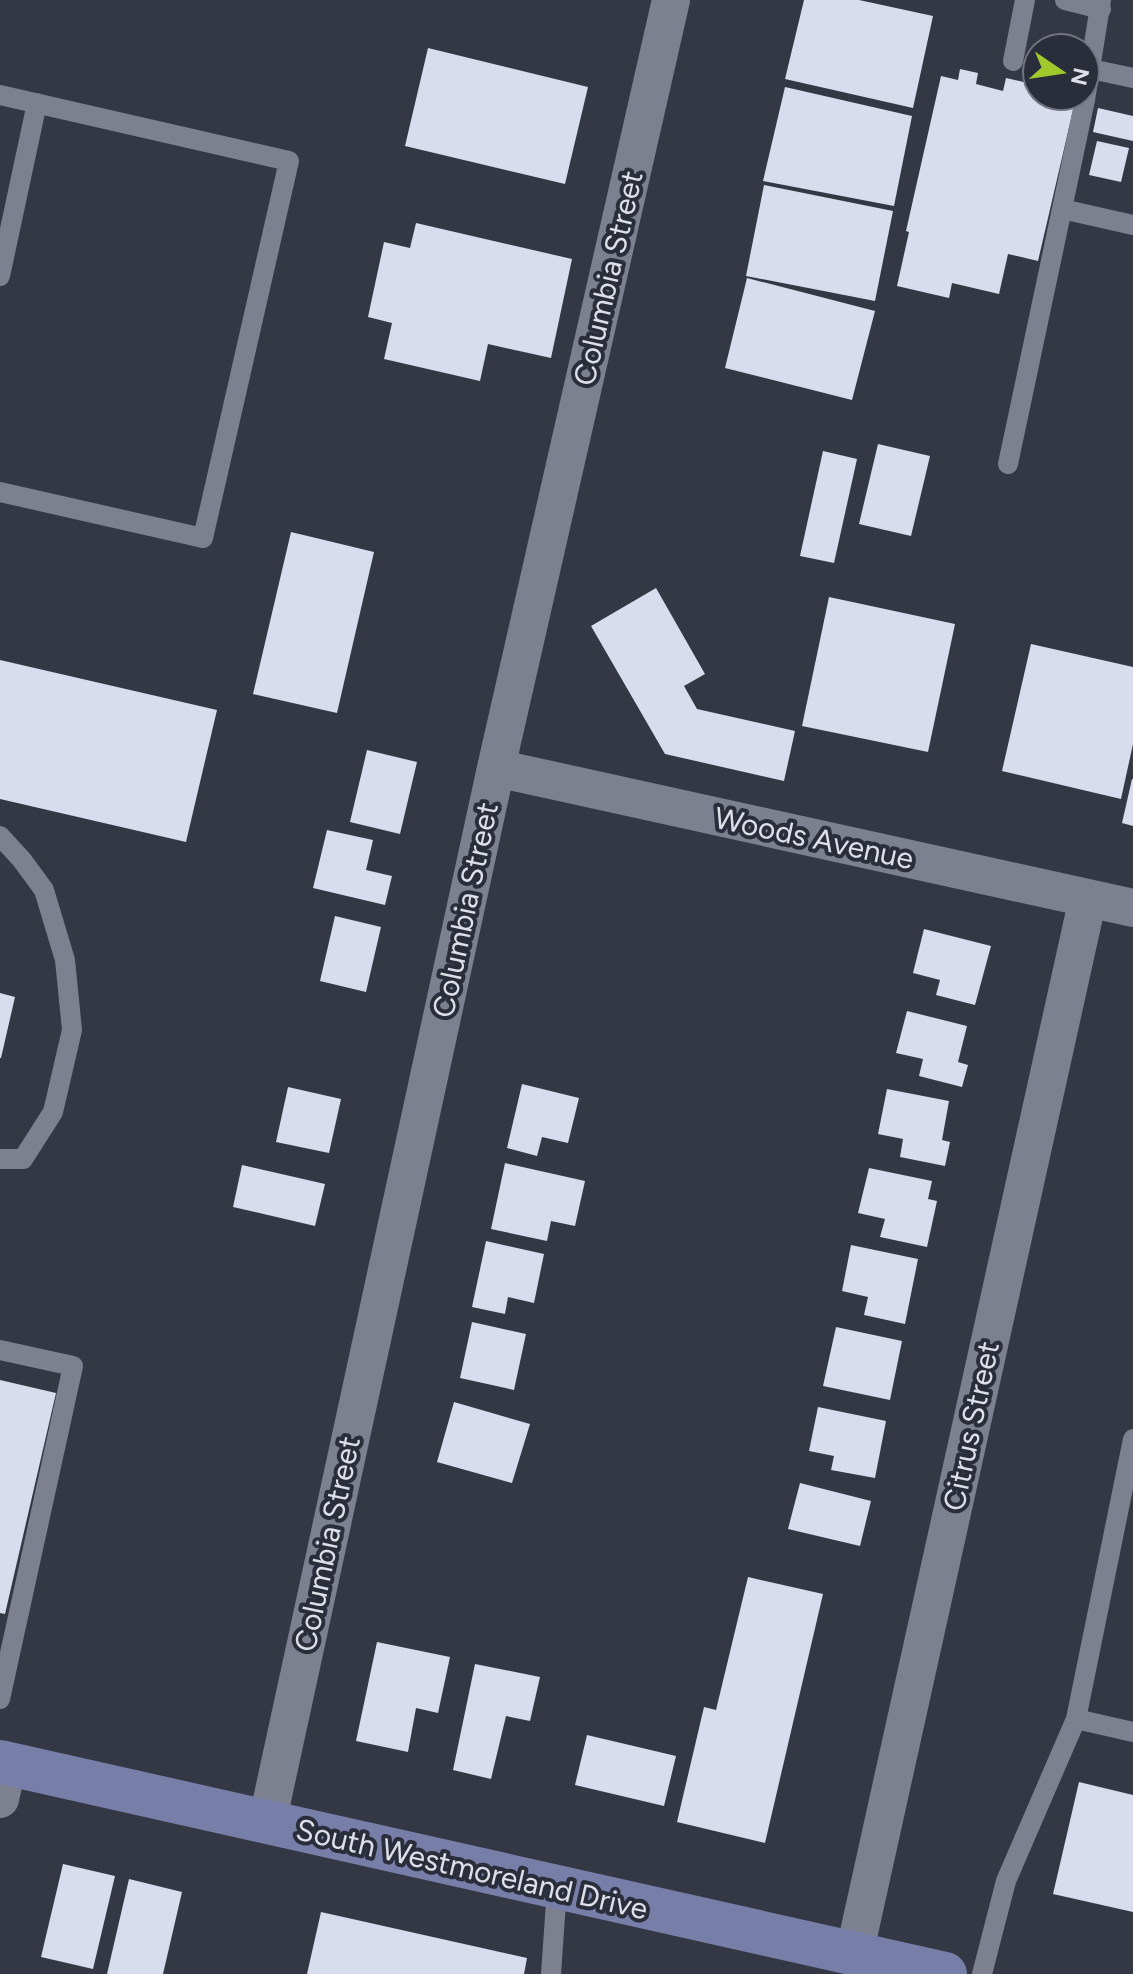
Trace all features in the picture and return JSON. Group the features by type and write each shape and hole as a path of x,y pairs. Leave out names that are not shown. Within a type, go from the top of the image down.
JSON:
{"street":[{"name":"Columbia Street","path":"267,1823 496,768 671,0"},
{"name":"Woods Avenue","path":"496,768 1133,908"},
{"name":"Citrus Street","path":"834,1955 1088,898"},
{"name":"South Westmoreland Drive","path":"3,1775 267,1823 557,1888 834,1955 945,1974"}],"lane":[{"path":"1013,61 1025,0"},
{"path":"1065,0 1101,4 1097,32"},
{"path":"1101,71 1133,78"},
{"path":"0,95 289,161 203,538 0,492"},
{"path":"0,276 37,103"},
{"path":"1008,464 1082,112"},
{"path":"1062,209 1133,225"},
{"path":"0,836 44,890 65,960 72,1030 53,1112 23,1159 0,1159"},
{"path":"0,1350 73,1366 4,1658 0,1699"},
{"path":"982,1974 1006,1881 1076,1719 1133,1439"},
{"path":"1076,1719 1133,1732"},
{"path":"551,1974 557,1888"}],"building":[{"path":"804,0 859,0 933,16 913,108 785,79"},
{"path":"428,48 588,87 565,184 405,146"},
{"path":"960,69 978,73 976,84 1003,91 1006,78 1021,81 1021,112 1073,112 1038,261 1008,254 999,294 952,283 949,298 897,286 909,232 906,231 941,76 958,80"},
{"path":"785,87 912,116 894,206 763,181"},
{"path":"1101,109 1133,116 1133,141 1093,132 1097,112 1101,112"},
{"path":"1097,141 1129,148 1121,182 1089,175"},
{"path":"764,185 893,211 875,301 746,276"},
{"path":"416,223 572,259 551,358 488,344 480,381 384,359 392,323 368,317 384,242 410,248"},
{"path":"747,278 875,311 852,400 725,368"},
{"path":"878,444 930,456 911,536 859,524"},
{"path":"823,451 857,459 834,563 800,556"},
{"path":"291,532 374,552 337,713 253,694"},
{"path":"656,588 705,674 684,686 697,709 795,731 784,781 665,754 591,626"},
{"path":"829,597 955,624 928,752 802,726"},
{"path":"1031,644 1133,667 1133,744 1121,799 1002,771"},
{"path":"0,660 217,710 186,842 0,799"},
{"path":"367,750 417,762 400,834 350,822"},
{"path":"1133,779 1133,826 1122,823"},
{"path":"327,830 373,840 366,870 392,876 385,905 313,888"},
{"path":"335,916 381,927 366,992 320,981"},
{"path":"924,929 991,946 975,1005 936,995 940,980 913,973"},
{"path":"0,993 15,997 1,1058 0,1058"},
{"path":"907,1011 967,1026 958,1062 968,1065 962,1087 919,1076 923,1059 896,1053"},
{"path":"522,1084 579,1098 568,1143 542,1137 537,1156 507,1148"},
{"path":"288,1087 341,1099 329,1153 276,1142"},
{"path":"887,1089 949,1101 942,1140 950,1142 945,1166 900,1157 903,1139 878,1134"},
{"path":"505,1163 585,1181 575,1226 551,1221 547,1241 491,1229"},
{"path":"242,1165 325,1184 315,1226 233,1207"},
{"path":"869,1168 932,1181 928,1199 937,1201 927,1247 880,1237 885,1219 858,1213"},
{"path":"486,1241 544,1254 534,1303 508,1297 505,1314 472,1307"},
{"path":"851,1245 918,1259 905,1324 864,1315 868,1297 842,1291"},
{"path":"472,1322 526,1334 514,1390 460,1378"},
{"path":"836,1327 902,1341 890,1400 823,1386"},
{"path":"0,1380 56,1393 5,1614 0,1613"},
{"path":"454,1402 530,1424 512,1483 437,1462"},
{"path":"818,1407 886,1421 875,1478 831,1470 834,1456 809,1451"},
{"path":"800,1483 871,1501 860,1546 788,1529"},
{"path":"748,1577 823,1594 765,1843 677,1822 704,1707 716,1710"},
{"path":"377,1642 450,1657 438,1713 416,1708 408,1752 356,1741"},
{"path":"475,1664 540,1677 530,1721 506,1716 491,1779 453,1770"},
{"path":"587,1735 676,1756 664,1806 575,1785"},
{"path":"1079,1782 1133,1795 1133,1912 1053,1894"},
{"path":"63,1864 115,1876 93,1969 41,1957"},
{"path":"129,1879 182,1892 163,1974 107,1974"},
{"path":"321,1912 527,1958 524,1974 307,1974"}]}
